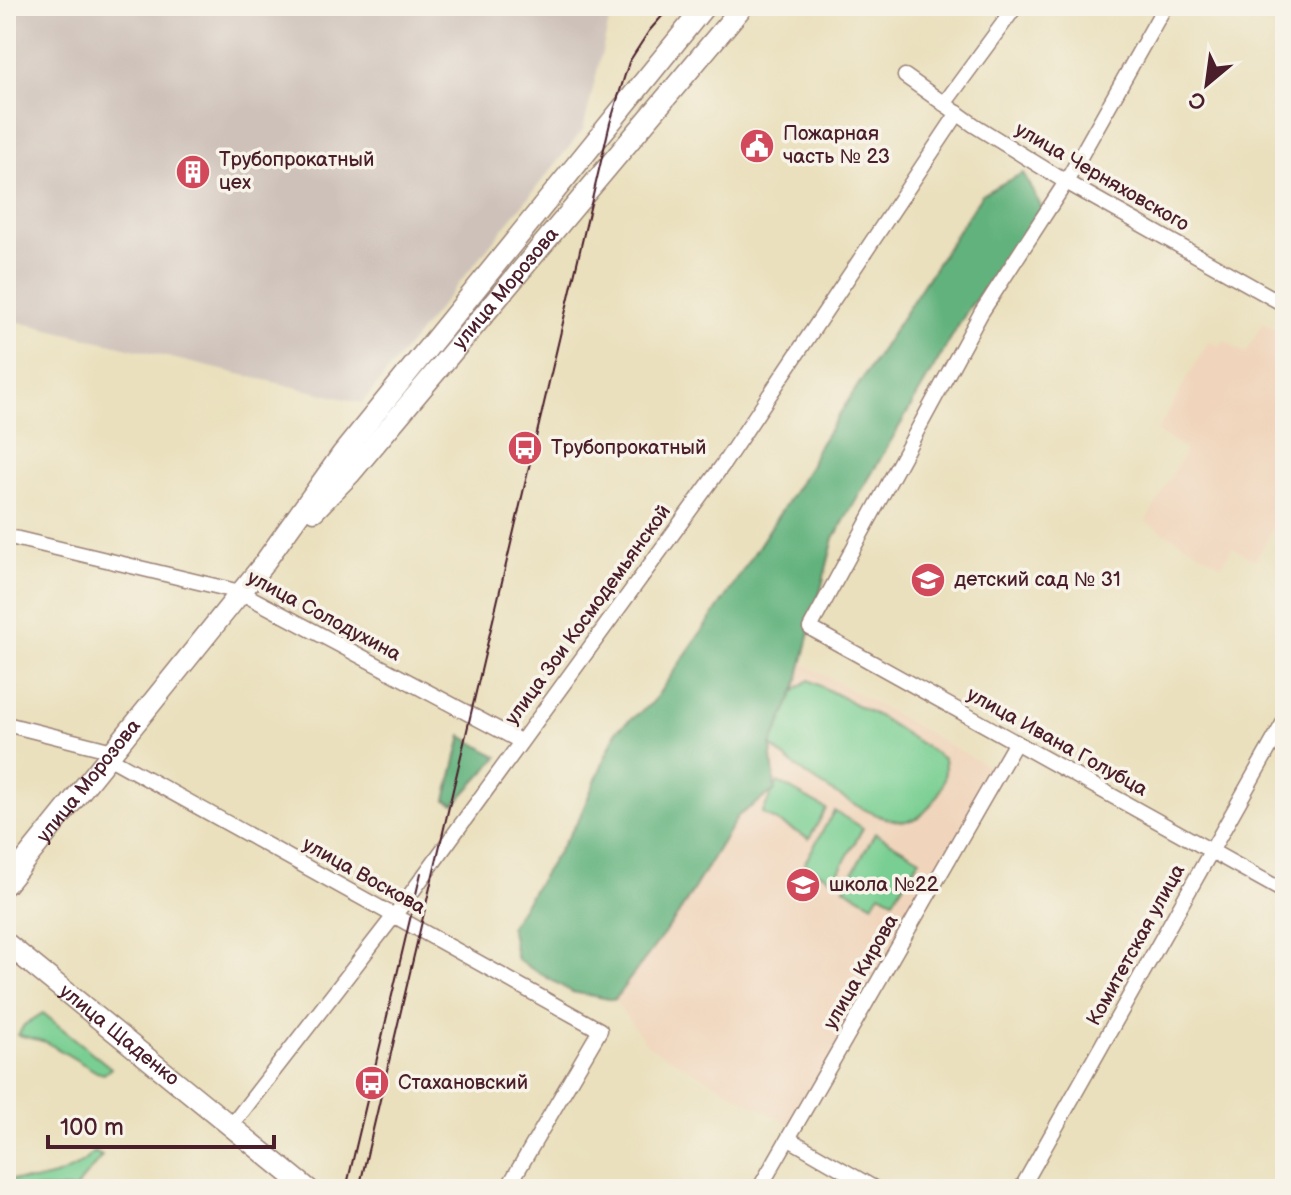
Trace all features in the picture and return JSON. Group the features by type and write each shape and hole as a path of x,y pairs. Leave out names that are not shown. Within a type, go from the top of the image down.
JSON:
{"main road":[{"name":"улица Морозова","path":"262,566 342,454 705,6"},
{"name":"улица Морозова","path":"6,884 240,592 350,474 743,6"},
{"path":"685,30 709,47"},
{"name":"улица Щаденко","path":"6,943 308,1189"}],"street":[{"path":"944,104 1016,6"},
{"path":"1066,182 1165,6"},
{"name":"улица Черняховского","path":"905,76 1066,182 1285,305"},
{"name":"улица Зои Космодемьянской","path":"231,1126 394,915 722,466 958,113"},
{"name":"улица Ивана Голубца","path":"1066,182 981,313 810,628 1285,892"},
{"name":"улица Солодухина","path":"6,536 240,592 520,741"},
{"name":"Комитетская улица","path":"1021,1189 1285,720"},
{"name":"улица Воскова","path":"6,724 110,754 600,1030 507,1189"},
{"name":"улица Кирова","path":"759,1189 1016,742"},
{"path":"789,1139 876,1189"}],"shaded area":[{"path":"6,6 613,6 583,130 362,403 6,319"},
{"path":"1263,323 1285,336 1285,507 1255,560 1232,547 1222,565 1146,522 1186,449 1157,432 1209,340 1219,346 1223,340 1246,353"},
{"name":"школа №22","path":"798,660 996,771 794,1127 648,1046 614,1000"}],"green space":[{"path":"1023,173 1045,214 968,309 834,538 796,688 771,745 775,790 738,816 678,915 614,1000 572,992 517,960 510,926 578,821 617,730 652,703 729,592 811,465 815,452 982,194"},
{"path":"809,680 880,717 944,759 942,786 922,814 905,821 874,814 814,780 771,745 783,708 794,692"},
{"path":"462,736 498,757 455,804 446,800"},
{"path":"778,782 826,809 809,839 762,813"},
{"path":"834,811 863,828 834,880 804,864"},
{"path":"875,833 920,859 893,900 880,893 873,904 844,888"},
{"path":"43,1013 111,1068 104,1074 97,1072 46,1042 18,1035 24,1025"},
{"path":"94,1152 102,1156 75,1189 6,1189 6,1178 30,1180 54,1176 75,1167"}],"tram line":[{"path":"359,1189 610,123 629,62 649,31 671,6"},
{"path":"346,1189 421,873"}],"place":[{"name":"Пожарная часть № 23","path":"757,146"},
{"name":"Трубопрокатный цех","path":"193,172"},
{"name":"Трубопрокатный","path":"525,448"},
{"name":"детский сад № 31","path":"928,580"},
{"name":"школа №22","path":"803,885"},
{"name":"Стахановский","path":"372,1083"}]}
